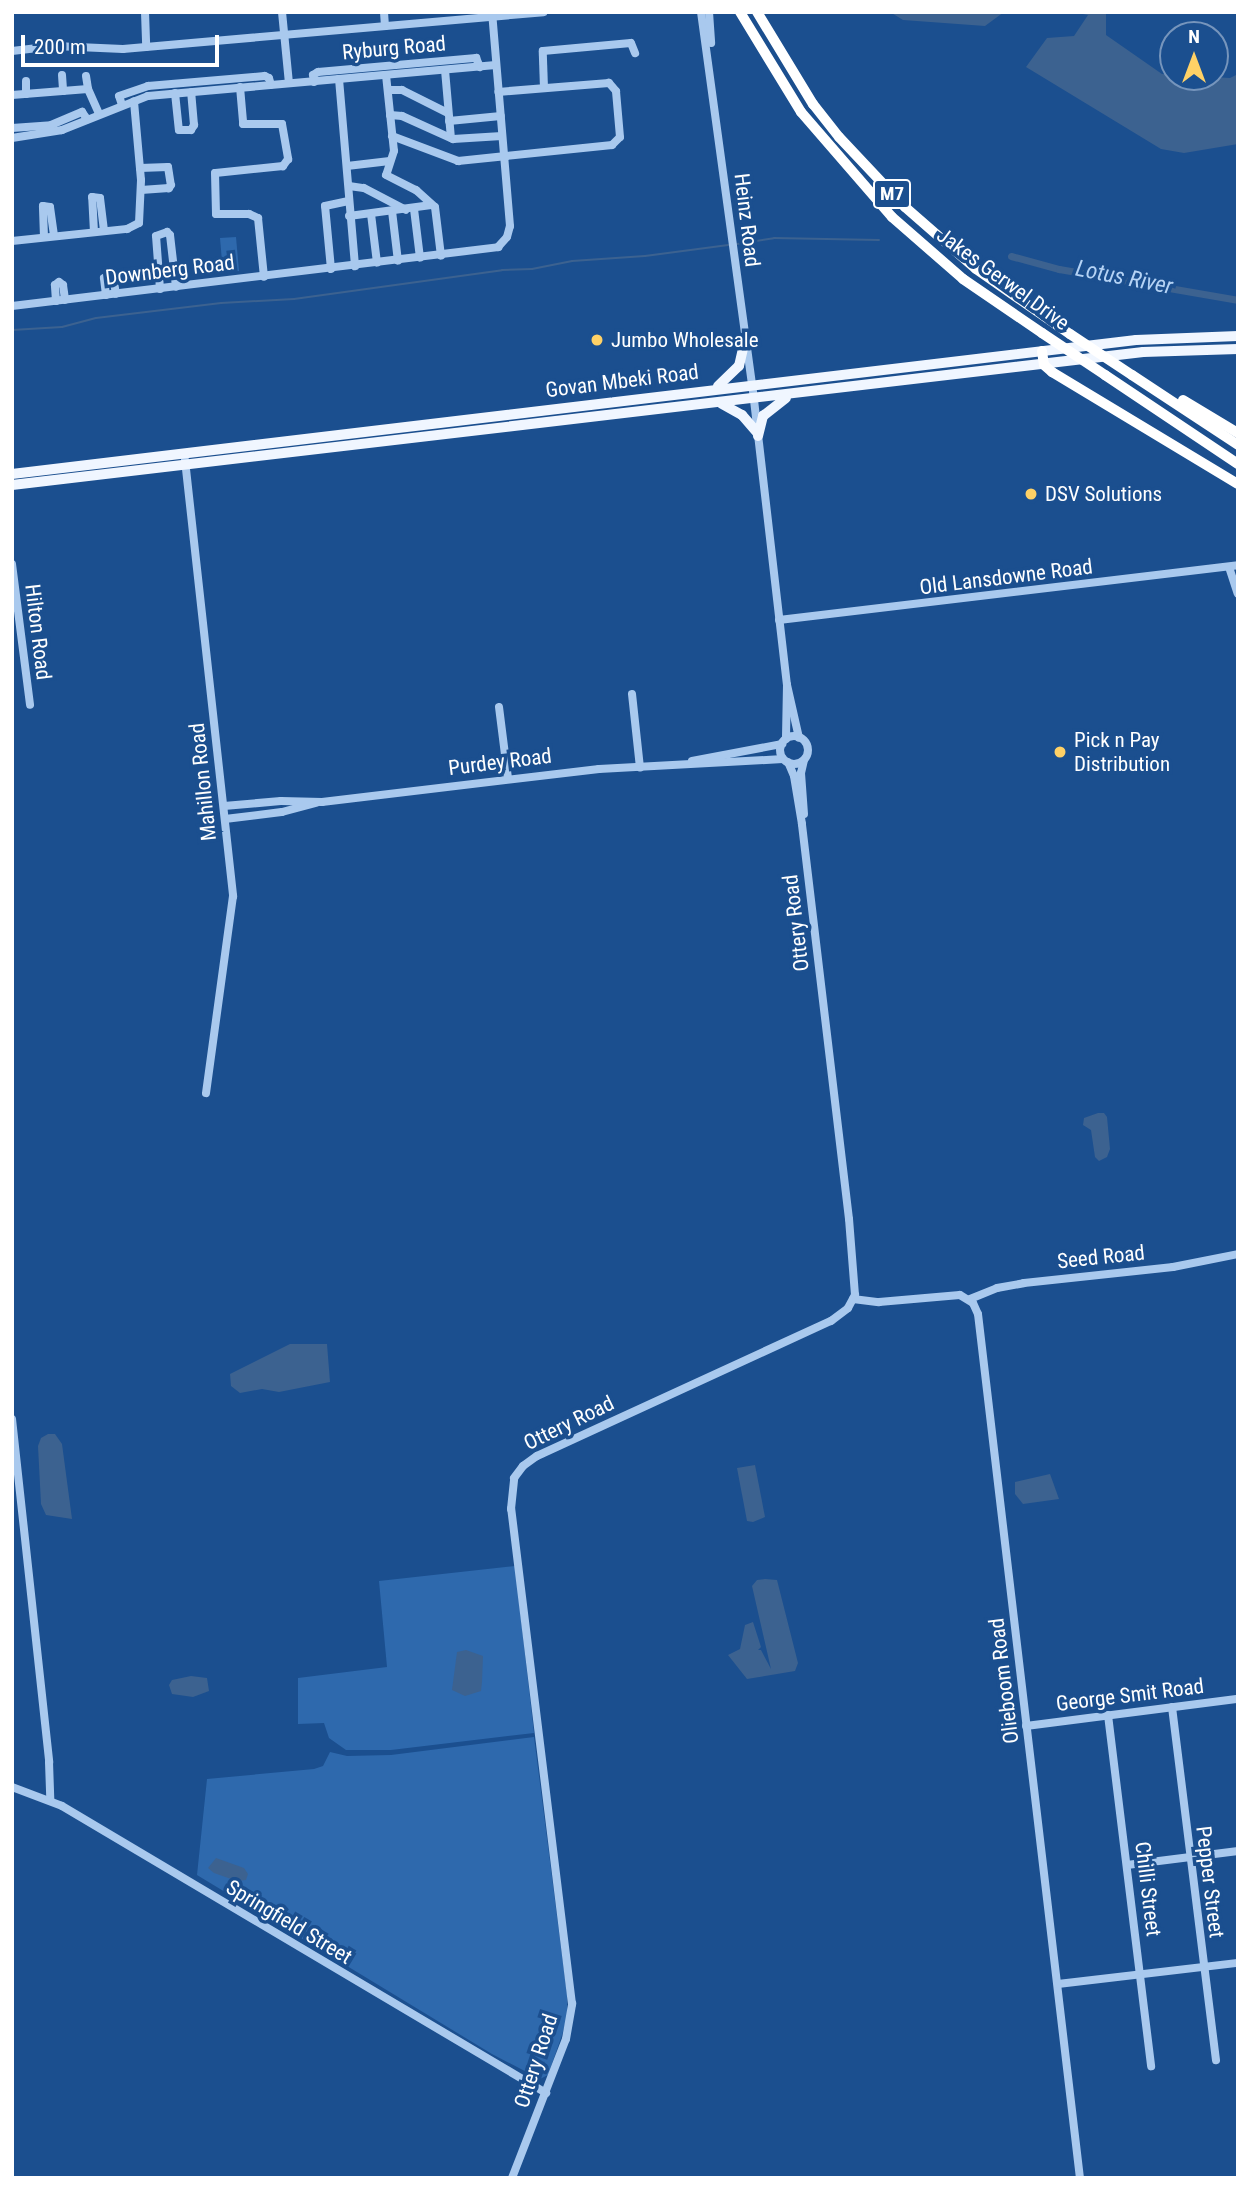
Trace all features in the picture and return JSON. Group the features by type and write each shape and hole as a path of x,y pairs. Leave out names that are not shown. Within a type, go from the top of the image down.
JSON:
{"highway":[{"name":"Jakes Gerwel Drive","path":"740,12 801,111 883,207 963,279 1238,464"},
{"name":"Jakes Gerwel Drive","path":"757,12 787,65 820,112 839,137 905,207 976,270 1238,445"},
{"path":"1042,351 1044,365 1238,484"},
{"path":"1135,377 1238,433"}],"main road":[{"name":"Govan Mbeki Road","path":"12,474 1156,338 1238,336"},
{"path":"711,389 727,381 735,372 745,340"},
{"name":"Govan Mbeki Road","path":"12,485 1174,349 1238,349"},
{"path":"721,404 742,415 758,434 766,412 790,396"}],"street":[{"path":"145,12 146,47"},
{"path":"282,12 289,83"},
{"path":"384,12 385,26"},
{"path":"12,51 55,46 106,50 492,14 543,12"},
{"path":"492,14 504,157"},
{"name":"Heinz Road","path":"703,14 754,400"},
{"path":"544,88 543,51 631,43 635,53"},
{"name":"Ryburg Road","path":"314,82 315,72 476,58 480,67"},
{"name":"Ryburg Road","path":"12,138 50,134 134,101 176,93 496,65"},
{"path":"445,70 451,138"},
{"path":"62,75 63,90"},
{"path":"386,75 394,151 386,175 416,190 436,209 441,256"},
{"path":"86,76 88,89 99,114"},
{"name":"Ryburg Road","path":"122,105 119,96 148,86 265,76 271,85"},
{"path":"339,79 355,266"},
{"path":"26,81 26,94"},
{"path":"392,136 454,160 612,145 619,140 616,91 613,85 498,92"},
{"path":"240,87 243,124 282,124 288,159 283,166 215,173 216,214 249,214 258,218 264,277"},
{"path":"12,95 88,89"},
{"path":"388,90 402,90 449,117 501,116"},
{"path":"176,93 179,130 191,130 194,125 191,92"},
{"path":"12,241 127,229 139,223 141,190 134,101"},
{"name":"Ryburg Road","path":"12,128 51,125 82,112 87,119"},
{"path":"390,115 402,116 451,138 502,136"},
{"name":"Downberg Road","path":"12,305 494,249 505,240 510,226 504,157"},
{"path":"347,166 390,161"},
{"path":"140,168 168,167 171,185 169,188 141,190"},
{"path":"349,186 364,188 410,209"},
{"path":"331,269 325,206 348,201"},
{"path":"349,216 431,205"},
{"path":"410,209 420,258"},
{"path":"392,211 398,261"},
{"path":"371,214 377,263"},
{"path":"160,289 158,233 170,234 176,287"},
{"path":"106,295 104,278 108,275 113,276 116,294"},
{"path":"754,400 786,685 799,737 808,748 804,760 796,764 786,761 786,685"},
{"name":"Mahillon Road","path":"185,453 233,909 206,1093"},
{"name":"Hilton Road","path":"12,564 30,705"},
{"path":"1233,566 1238,594"},
{"name":"Old Lansdowne Road","path":"779,620 1233,566"},
{"path":"632,694 640,768"},
{"path":"499,707 508,778"},
{"path":"784,741 799,737"},
{"name":"Purdey Road","path":"682,763 723,752 784,741"},
{"name":"Ottery Road","path":"802,824 801,773 804,760"},
{"name":"Purdey Road","path":"225,819 282,812 322,802 508,778 682,763 786,761"},
{"name":"Ottery Road","path":"512,2178 569,2030 572,2004 511,1510 514,1478 523,1465 537,1456 831,1321 848,1308 853,1299 855,1279 849,1219 802,824 794,776 786,761"},
{"name":"Purdey Road","path":"223,806 281,800 322,802"},
{"name":"Seed Road","path":"970,1299 984,1292 1010,1286 1129,1269 1173,1267 1238,1254"},
{"path":"853,1299 879,1302 954,1295 970,1299"},
{"name":"Olieboom Road","path":"970,1299 976,1308 981,1332 1080,2178"},
{"path":"12,1419 45,1723 50,1800"},
{"name":"George Smit Road","path":"1026,1726 1238,1699"},
{"name":"Pepper Street","path":"1172,1707 1216,2060"},
{"name":"Chilli Street","path":"1108,1716 1151,2066"},
{"name":"Springfield Street","path":"12,1787 50,1800 546,2094"},
{"path":"1127,1865 1238,1851"},
{"path":"1058,1984 1238,1963"}],"shaded area":[{"path":"890,12 1004,12 985,26 903,20"},
{"path":"1072,12 1106,12 1106,35 1159,72 1159,91 1229,91 1229,78 1238,74 1238,144 1184,153 1161,149 1026,67 1047,38 1074,36 1088,15"},
{"path":"236,237 239,271 223,273 220,238"},
{"path":"1104,1113 1107,1117 1110,1149 1107,1157 1099,1161 1095,1157 1091,1130 1083,1125 1084,1118"},
{"path":"290,1344 327,1344 330,1382 279,1392 262,1389 240,1393 231,1386 230,1374"},
{"path":"55,1434 62,1444 72,1519 46,1515 41,1504 38,1446 41,1438"},
{"path":"755,1465 765,1517 753,1522 747,1521 737,1468"},
{"path":"1050,1474 1059,1499 1023,1504 1015,1494 1015,1482"},
{"path":"515,1566 534,1733 391,1750 346,1750 329,1738 324,1723 298,1724 298,1678 387,1667 379,1581"},
{"path":"757,1580 777,1580 798,1663 795,1671 747,1679 728,1655 740,1649 745,1625 753,1622 761,1647 758,1650 761,1650 771,1669 752,1586"},
{"path":"466,1650 483,1656 481,1691 465,1696 452,1690 457,1652"},
{"path":"191,1676 207,1678 209,1691 193,1697 172,1694 169,1685 172,1680"},
{"path":"534,1737 567,1994 567,2017 562,2035 548,2075 540,2079 492,2054 197,1875 207,1779 314,1769 323,1766 330,1752 347,1756 391,1755"},
{"path":"216,1858 244,1868 248,1874 246,1880 237,1881 214,1873 208,1868"}],"waterway":[{"path":"737,244 774,238 879,240"},
{"path":"12,330 62,327 96,318 221,303 294,299 502,270 532,269 572,261 645,256 728,245"},
{"name":"Lotus River","path":"1011,256 1059,269 1238,300"}],"place":[{"name":"Jumbo Wholesale","path":"597,340"},
{"name":"DSV Solutions","path":"1031,494"},
{"name":"Pick n Pay Distribution","path":"1060,752"}]}
